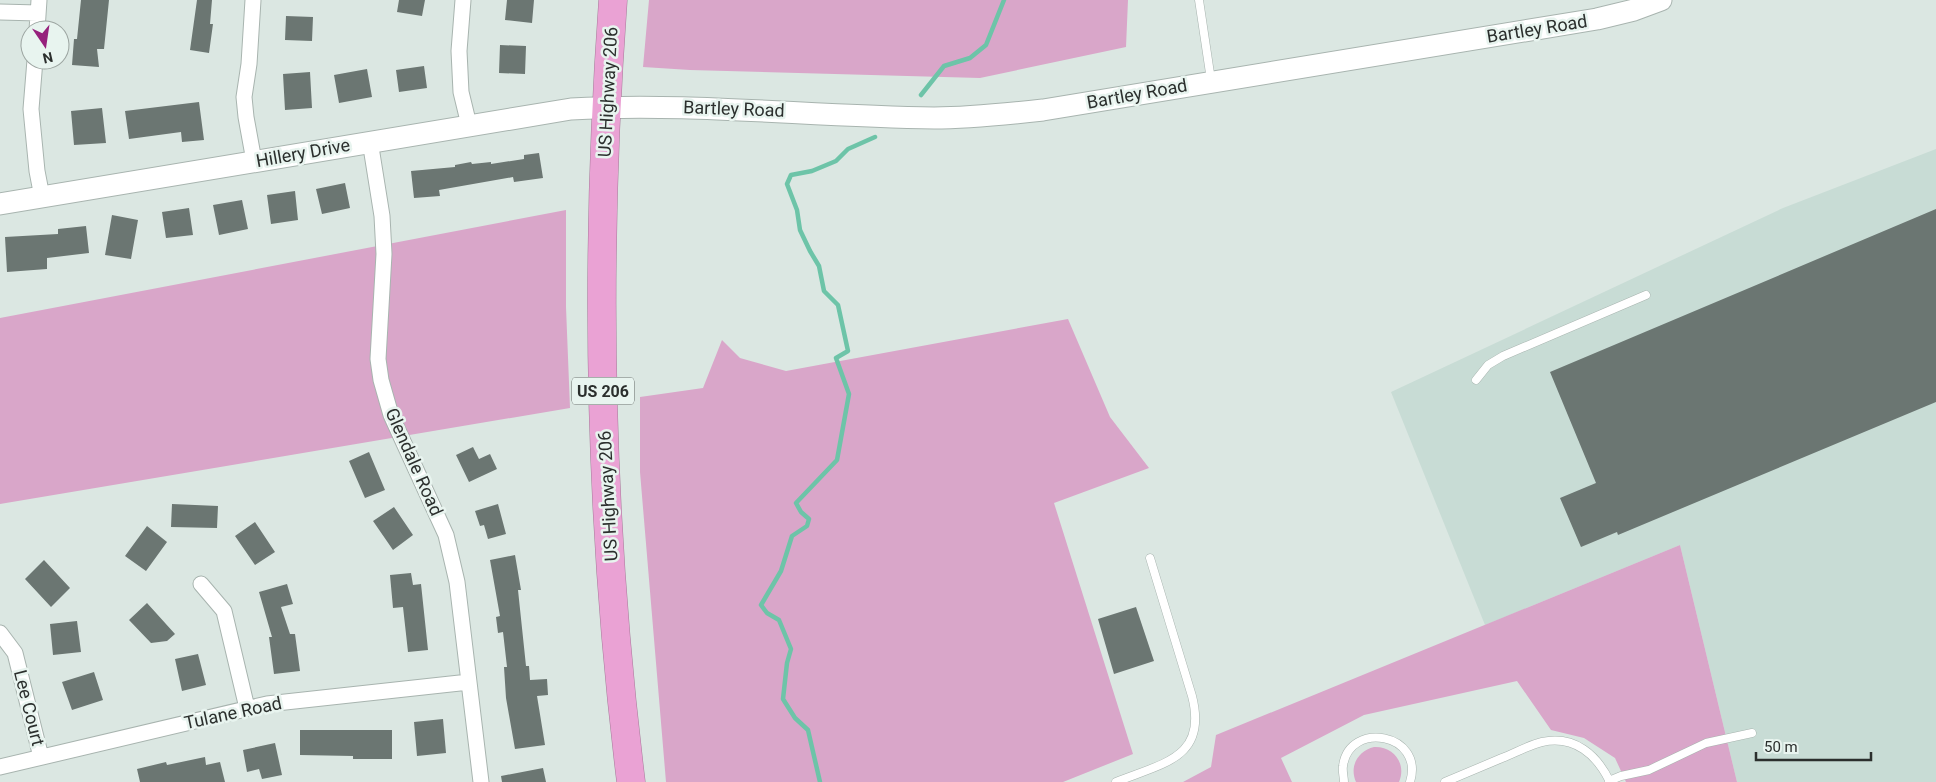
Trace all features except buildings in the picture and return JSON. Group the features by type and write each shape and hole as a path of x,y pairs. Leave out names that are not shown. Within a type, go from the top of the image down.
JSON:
{"highway":[{"name":"US Highway 206","path":"612,0 606,107 602,268 604,429 607,515 617,649 631,782"}],"street":[{"path":"253,0 249,64 244,97 254,161"},
{"path":"463,0 458,51 461,92 469,125"},
{"name":"Bartley Road","path":"606,107 653,106 933,118 1043,110 1597,19 1634,10 1661,0"},
{"path":"0,12 39,7 38,20"},
{"path":"34,70 31,109 37,171 42,197"},
{"name":"Hillery Drive","path":"0,204 469,125 571,109 606,107"},
{"name":"Glendale Road","path":"370,141 382,216 384,254 378,359 380,380 391,415 446,535 457,582 481,782"},
{"path":"201,584 224,611 248,708"},
{"name":"Lee Court","path":"0,633 15,653 41,757"},
{"name":"Tulane Road","path":"0,767 248,708 310,698 469,682"}],"lane":[{"path":"1199,0 1212,82"},
{"path":"1476,380 1488,365 1503,356 1646,295"},
{"path":"1116,782 1166,762 1181,752 1190,742 1195,730 1196,713 1192,696 1150,558"},
{"path":"1445,782 1533,745 1552,741 1572,744 1590,753 1599,763 1609,782 1621,776 1649,770 1706,743 1752,732"},
{"path":"1344,782 1343,766 1349,752 1362,740 1380,737 1391,739 1406,752 1411,765 1410,782"}],"shaded area":[{"path":"649,0 1128,0 1126,47 980,78 643,67"},
{"path":"1936,149 1936,782 1737,782 1680,545 1485,625 1391,392 1783,208"},
{"path":"566,210 566,307 570,408 0,504 0,318"},
{"path":"1068,319 1110,417 1149,468 1054,503 1133,754 1063,782 666,782 640,472 640,397 703,388 722,340 740,358 786,371"},
{"path":"1680,545 1737,782 1626,782 1615,758 1584,738 1551,730 1517,681 1364,715 1281,758 1292,782 1183,782 1211,767 1216,735"},
{"path":"1374,747 1387,749 1397,757 1401,768 1399,782 1356,782 1354,765 1356,760 1363,752"}],"waterway":[{"path":"921,95 944,66 970,58 986,45 1004,0"},
{"path":"820,782 808,730 795,718 783,699 787,663 791,649 779,620 767,613 761,605 781,571 792,536 807,526 809,519 801,512 796,503 837,460 849,394 836,358 848,351 838,305 824,291 819,266 800,230 797,210 787,184 791,175 812,171 836,161 848,149 875,137"}]}
